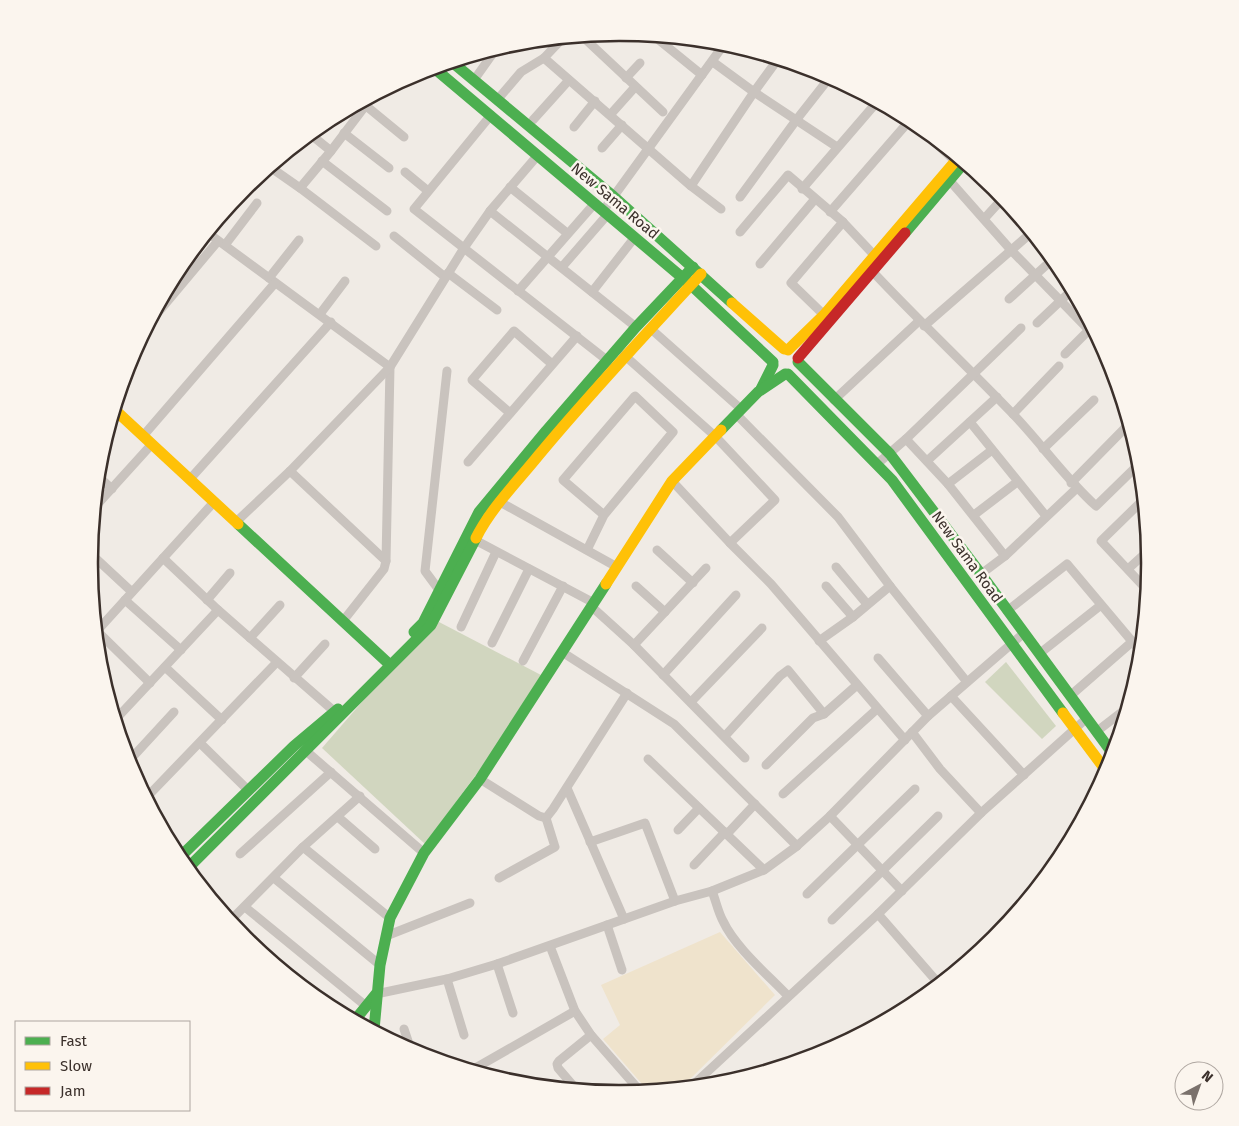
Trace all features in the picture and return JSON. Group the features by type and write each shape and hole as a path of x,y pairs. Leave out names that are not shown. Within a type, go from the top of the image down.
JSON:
{"street":[{"path":"588,42 663,112"},
{"path":"663,43 702,75"},
{"path":"498,100 521,72 544,58 556,45"},
{"path":"562,268 602,209 720,51"},
{"path":"474,80 490,58"},
{"path":"544,58 691,186 721,209"},
{"path":"713,62 754,92 838,147"},
{"path":"626,78 640,63"},
{"path":"691,186 774,65"},
{"name":"New Sama Road","path":"458,67 613,196 786,349"},
{"name":"New Sama Road","path":"440,73 687,282 773,364"},
{"path":"533,120 569,80"},
{"path":"740,197 825,84"},
{"path":"610,115 635,87"},
{"path":"574,127 594,101"},
{"path":"367,107 404,137"},
{"path":"802,188 873,107"},
{"path":"300,188 361,110"},
{"path":"491,115 414,210 608,361"},
{"path":"602,148 622,125"},
{"path":"830,212 905,127"},
{"path":"344,133 389,168"},
{"path":"316,139 330,151"},
{"path":"236,522 290,471 390,367 464,248 490,211 538,155"},
{"path":"322,161 387,211"},
{"path":"758,392 773,364 776,353 786,349 824,315 956,164"},
{"path":"374,1023 380,965 390,918 424,853 480,779 672,481 758,392 795,370 798,360 950,180 957,165"},
{"path":"275,171 376,246"},
{"path":"405,172 428,191"},
{"path":"740,232 788,175 843,222 875,256"},
{"path":"950,180 1010,249 1079,317"},
{"path":"510,187 567,233"},
{"path":"760,264 815,199"},
{"path":"177,287 222,243 256,203"},
{"path":"984,219 998,204"},
{"path":"518,291 567,233 602,209"},
{"path":"490,211 636,327"},
{"path":"824,315 791,283 843,222"},
{"path":"213,236 390,367"},
{"path":"394,236 497,310"},
{"path":"834,400 921,323 1026,236"},
{"path":"592,292 635,237"},
{"path":"143,436 272,280 299,240"},
{"path":"1009,299 1047,265"},
{"path":"193,863 431,625 481,528 500,502 581,404 624,355 651,329 697,270"},
{"path":"873,272 921,323 1013,414 1074,485 1096,506 1133,470"},
{"path":"320,314 346,281"},
{"path":"185,852 294,746 335,712 388,663 423,622 479,512 636,327 687,282"},
{"path":"1037,323 1067,295"},
{"path":"190,479 331,322"},
{"path":"877,464 906,439 1021,328"},
{"path":"651,329 738,412 838,517 890,586 967,682"},
{"path":"510,413 472,380 514,331 552,364"},
{"path":"1065,354 1087,332"},
{"path":"468,462 577,336"},
{"path":"786,349 796,354 798,360"},
{"path":"624,355 715,436 775,500 730,543"},
{"name":"New Sama Road","path":"798,360 834,400 890,454 981,574 1108,747"},
{"path":"773,364 778,372 786,374"},
{"path":"1013,414 1059,366"},
{"path":"343,622 384,569 386,562 390,367"},
{"path":"439,590 425,571 447,371"},
{"name":"New Sama Road","path":"786,374 892,480 1101,764"},
{"path":"586,550 604,515 673,432 635,396 563,480 604,515"},
{"path":"927,461 996,398"},
{"path":"1043,449 1094,400"},
{"path":"120,414 388,663"},
{"path":"970,422 1046,516"},
{"path":"981,574 1005,556 1046,516 1123,430"},
{"path":"906,439 948,484 1005,556"},
{"path":"102,500 152,444"},
{"path":"948,484 992,450"},
{"path":"290,471 386,562"},
{"path":"672,481 771,584 905,740"},
{"path":"104,482 112,489"},
{"path":"974,515 1017,482"},
{"path":"102,626 214,502"},
{"path":"500,502 617,567"},
{"path":"1138,506 1101,541 1140,583"},
{"path":"475,540 563,586 593,605 745,758"},
{"path":"657,550 693,584"},
{"path":"461,627 496,552"},
{"path":"1128,569 1141,557"},
{"path":"163,558 218,610 335,712"},
{"path":"98,560 132,592"},
{"path":"1007,611 1067,564 1135,645"},
{"path":"836,567 867,604"},
{"path":"634,645 706,568"},
{"path":"492,643 529,569"},
{"path":"207,600 230,573"},
{"path":"523,661 563,586"},
{"path":"636,586 665,612"},
{"path":"826,586 853,617"},
{"path":"819,641 853,617 890,586"},
{"path":"662,674 736,595"},
{"path":"125,600 181,650"},
{"path":"250,638 280,605"},
{"path":"1039,654 1101,605"},
{"path":"121,715 218,610"},
{"path":"691,702 762,628"},
{"path":"359,1015 376,994 447,979 497,964 675,901 712,892 764,870 797,846 830,816 928,716 1024,633"},
{"path":"103,639 150,683"},
{"path":"1070,696 1132,642"},
{"path":"294,678 325,644"},
{"path":"562,652 674,724 797,846"},
{"path":"878,658 928,716"},
{"path":"151,793 277,662"},
{"path":"165,667 222,720"},
{"path":"725,736 780,676 788,670 824,714"},
{"path":"766,765 813,718 824,714 857,684"},
{"path":"546,818 567,788 626,693"},
{"path":"951,696 1024,775"},
{"path":"783,794 877,709"},
{"path":"134,755 174,712"},
{"path":"1096,732 1118,715"},
{"path":"700,1078 902,892 981,812 1087,718"},
{"path":"912,732 940,769 981,812"},
{"path":"200,743 248,790"},
{"path":"306,751 424,853"},
{"path":"648,759 764,870"},
{"path":"240,854 331,772"},
{"path":"480,779 539,816 546,818"},
{"path":"567,788 624,919"},
{"path":"807,894 915,789"},
{"path":"236,916 303,848 360,796"},
{"path":"694,865 755,804"},
{"path":"678,830 699,808"},
{"path":"830,816 857,846 884,870 902,892"},
{"path":"832,920 938,816"},
{"path":"338,817 375,849"},
{"path":"499,878 555,847 546,818"},
{"path":"590,842 645,823 675,901"},
{"path":"303,848 390,918"},
{"path":"274,878 380,965"},
{"path":"712,892 723,921 736,941 788,996"},
{"path":"386,936 470,903"},
{"path":"245,907 366,1006"},
{"path":"878,914 934,979"},
{"path":"607,925 622,970"},
{"path":"550,946 575,1011 591,1035 634,1085"},
{"path":"497,964 513,1014"},
{"path":"447,979 464,1034"},
{"path":"480,1066 575,1011"},
{"path":"404,1029 407,1039"},
{"path":"570,1082 558,1068 557,1064 591,1035"}],"green space":[{"path":"439,622 541,675 486,761 425,844 322,748 381,680"},
{"path":"1006,662 1056,726 1042,739 985,682"}],"sand":[{"path":"720,932 775,995 689,1080 642,1084 603,1039 620,1025 601,985"}],"traffic: fast":[{"path":"458,67 613,196 732,303"},
{"path":"440,73 691,285 773,362"},
{"path":"905,233 960,168"},
{"path":"414,632 423,623 479,512 636,327 693,267"},
{"path":"798,362 890,454 1108,747"},
{"path":"761,389 773,365"},
{"path":"721,430 758,392 785,374"},
{"path":"788,374 892,480 1063,713"},
{"path":"238,524 388,663"},
{"path":"193,863 431,625 476,538"},
{"path":"375,1023 380,965 390,918 424,853 480,779 606,584"},
{"path":"185,852 294,746 338,709"},
{"path":"359,1015 376,994"}],"traffic: slow":[{"path":"788,350 824,315 954,163"},
{"path":"476,538 497,506 558,433 618,364 701,274"},
{"path":"732,303 784,349"},
{"path":"120,414 238,524"},
{"path":"606,584 672,481 721,430"},
{"path":"1063,713 1101,764"}],"traffic: jam":[{"path":"798,358 905,233"}]}
